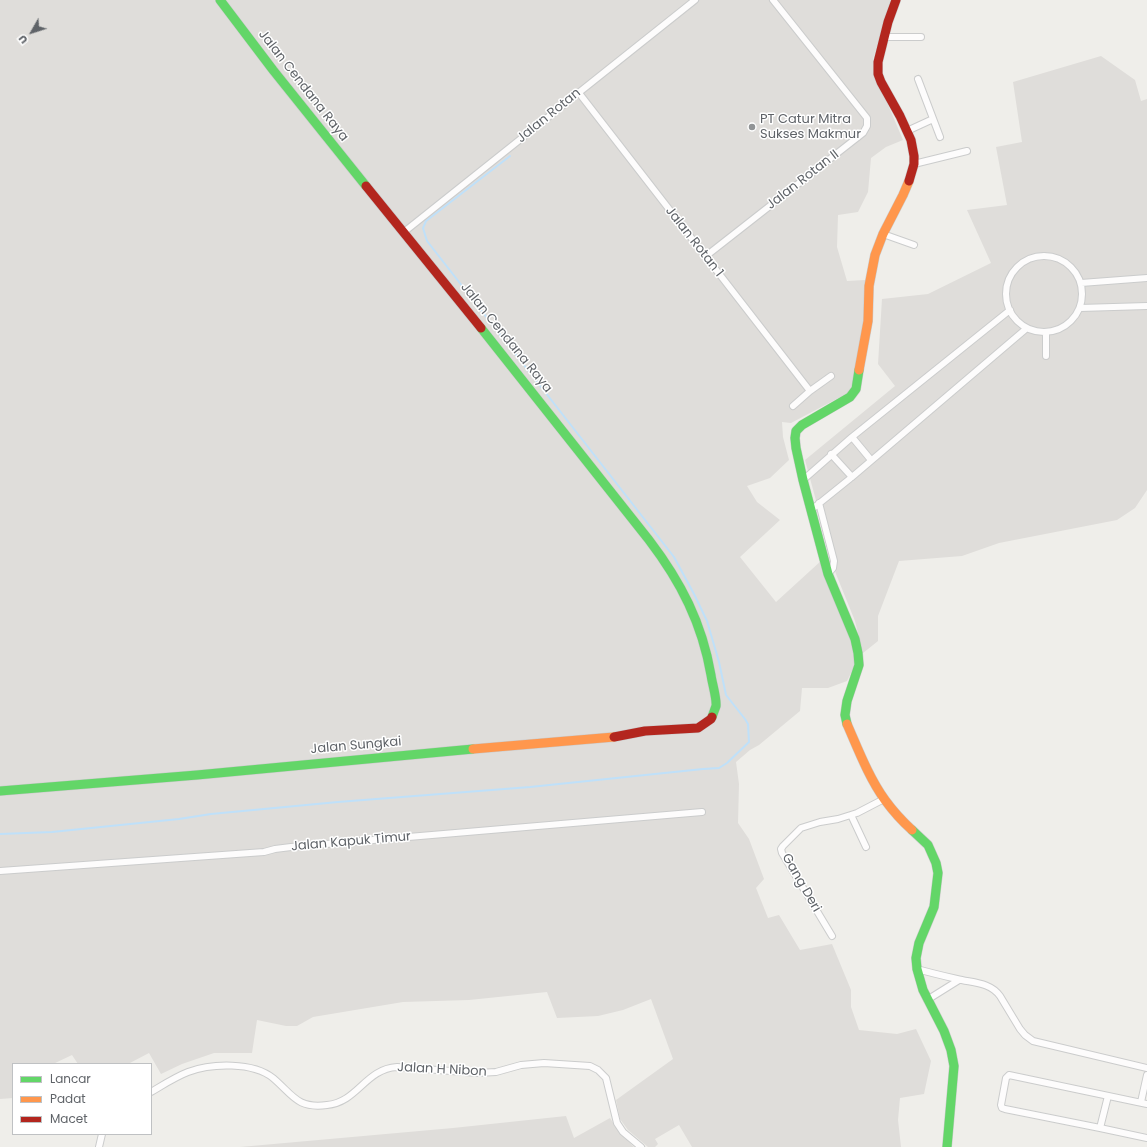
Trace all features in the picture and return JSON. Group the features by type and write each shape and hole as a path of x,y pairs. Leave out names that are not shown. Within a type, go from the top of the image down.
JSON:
{"street":[{"name":"Jalan Cendana Raya","path":"220,0 272,70 404,232 662,557 690,605 702,636 716,705 711,719"},
{"name":"Jalan Rotan","path":"404,232 695,0"},
{"name":"Jalan Rotan II","path":"706,256 863,133 867,126 867,118 773,0"},
{"path":"896,0 884,37 878,62 878,74 907,131 913,148 914,164 909,181 883,234 875,255 870,276 868,321 856,389 850,397 802,425 796,431 795,438 803,480 828,574 855,639 858,653 859,665 847,701 845,715 849,728 865,765 884,798 900,819 928,845 936,863 938,873 934,907 917,951 916,958 921,985 927,1000 946,1035 954,1066 947,1147"},
{"path":"884,37 921,37"},
{"path":"918,79 940,137"},
{"name":"Jalan Rotan 1","path":"578,93 810,391"},
{"path":"907,131 933,119"},
{"path":"914,164 967,152"},
{"path":"883,234 914,245"},
{"path":"1043,255 1055,257 1066,263 1075,272 1081,283 1082,296 1080,308 1073,319 1058,330 1046,332 1027,328 1017,320 1010,310 1006,298 1009,279 1015,269 1030,258 1043,255"},
{"path":"1081,283 1147,278"},
{"path":"1080,308 1147,306"},
{"path":"803,480 831,454 1010,310"},
{"path":"811,510 1027,328"},
{"path":"1046,332 1046,356"},
{"path":"793,406 810,391 831,376"},
{"path":"852,437 871,460"},
{"path":"831,454 852,477"},
{"path":"819,503 834,561 833,568 828,574"},
{"name":"Jalan Sungkai","path":"0,792 521,744 613,737 645,731 698,728 711,719"},
{"name":"Gang Deri","path":"832,936 781,849 801,828 851,815 884,798"},
{"name":"Jalan Kapuk Timur","path":"0,871 264,852 291,847 702,812"},
{"path":"851,815 866,847"},
{"path":"917,969 959,980 981,983 992,988 996,991 1020,1029 1033,1041 1147,1068"},
{"path":"927,1000 959,980"},
{"name":"Jalan H Nibon","path":"152,1091 180,1075 198,1069 220,1066 244,1066 259,1070 272,1077 301,1103 320,1106 336,1104 354,1093 375,1074 389,1067 478,1074 496,1072 520,1065 544,1063 590,1066 598,1070 606,1078 617,1123 623,1132 641,1147"},
{"path":"1147,1076 1144,1103 1009,1075 1006,1078 1001,1105 1002,1108 1005,1109 1147,1138"},
{"path":"1100,1128 1108,1096"},
{"path":"99,1147 102,1135"}],"shaded area":[{"path":"0,0 891,0 873,59 878,81 903,140 886,147 871,158 868,192 858,212 838,215 837,247 847,281 865,280 864,325 853,383 848,393 791,423 782,422 783,437 789,460 770,478 747,486 757,502 780,520 740,557 776,602 822,560 852,640 855,665 847,681 828,688 802,688 800,711 736,762 739,784 738,823 749,839 764,879 756,888 768,918 779,915 800,950 832,944 851,990 851,1007 859,1030 897,1034 916,1029 931,1061 924,1094 900,1098 898,1120 901,1147 692,1147 679,1125 655,1139 658,1144 655,1147 648,1147 628,1130 620,1119 616,1100 673,1059 651,999 623,1010 598,1016 557,1018 547,992 469,1000 403,1002 313,1017 297,1026 286,1026 257,1020 252,1053 214,1053 182,1064 161,1074 149,1053 130,1063 77,1063 72,1055 55,1063 12,1063 12,1098 0,1099"},
{"path":"1101,56 1135,80 1141,101 1147,99 1147,490 1135,508 1117,520 999,543 962,556 899,561 878,616 878,641 863,653 855,621 836,574 805,460 895,386 878,364 882,299 928,294 991,263 967,210 1007,205 996,147 1022,142 1013,82"},
{"path":"566,1116 574,1138 610,1118 619,1132 634,1147 240,1147 453,1128"}],"waterway":[{"path":"0,834 52,832 179,819 211,814 338,802 530,787 719,768 727,763 749,742 748,724 726,695 719,662 707,621 674,557 427,241 423,228 426,221 510,156"}],"traffic: fast":[{"path":"220,0 273,70 366,186"},
{"path":"481,328 649,540 680,587 696,621 707,656 716,699 716,706 712,717"},
{"path":"847,724 845,715 847,701 859,665 858,653 855,639 828,574 803,480 795,438 796,431 802,425 850,397 856,389 859,370"},
{"path":"0,791 197,775 473,749"},
{"path":"912,830 928,845 936,863 938,873 934,907 919,943 916,958 917,969 923,990 944,1031 951,1050 954,1066 947,1147"}],"traffic: slow":[{"path":"859,370 868,321 869,286 875,255 883,234 909,181"},
{"path":"847,724 864,763 879,791 894,812 912,830"},
{"path":"473,749 614,737"}],"traffic: jam":[{"path":"896,0 888,22 878,62 878,74 911,140 914,164 909,181"},
{"path":"366,186 481,328"},
{"path":"614,737 645,731 698,728 712,717"}],"place":[{"name":"PT Catur Mitra Sukses Makmur","path":"752,127"}]}
